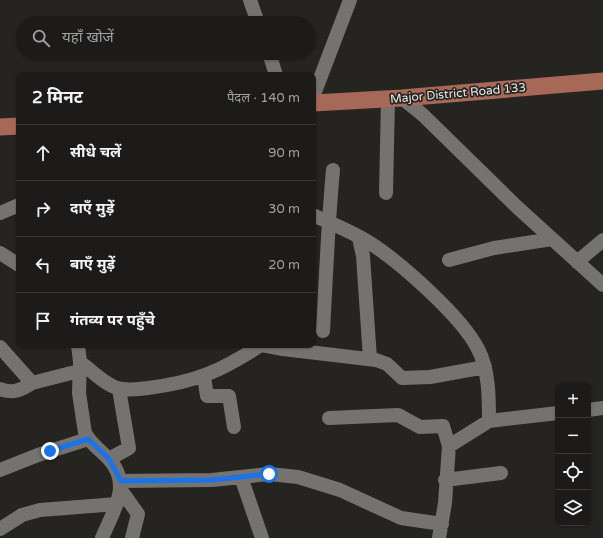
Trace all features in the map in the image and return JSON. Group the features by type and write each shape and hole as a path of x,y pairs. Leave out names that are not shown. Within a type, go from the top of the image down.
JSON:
{"main road":[{"name":"Major District Road 133","path":"316,103 395,99 603,81"},
{"path":"0,127 16,126"}],"street":[{"path":"250,0 256,16"},
{"path":"316,89 350,0"},
{"path":"271,60 275,72"},
{"path":"386,193 395,99 423,115 552,239 603,285"},
{"path":"323,331 328,256 328,222 333,170"},
{"path":"0,213 16,206"},
{"path":"316,216 370,243 417,279 470,336 479,350 485,367 489,392 490,421"},
{"path":"359,238 363,256 370,359"},
{"path":"449,260 494,248 552,239"},
{"path":"577,262 603,240"},
{"path":"0,253 16,263"},
{"path":"0,347 32,383"},
{"path":"78,348 80,366 79,393 85,433 88,439 109,459 121,485 138,514 132,538"},
{"path":"80,366 119,389 162,386 204,377 225,368 257,348"},
{"path":"278,348 382,361 402,378 430,377 485,367"},
{"path":"0,389 13,392 21,390 32,383 80,366"},
{"path":"204,377 208,396 229,396 234,427"},
{"path":"109,459 129,448 119,389"},
{"path":"591,410 603,408"},
{"path":"449,446 490,421 555,413"},
{"path":"329,418 401,416 420,427 443,426 449,446 442,524 439,538"},
{"path":"0,470 38,455 88,439"},
{"path":"445,480 501,472"},
{"path":"121,485 212,480 269,474 298,477 340,490 401,518 442,524"},
{"path":"241,477 262,538"},
{"path":"102,538 116,504 121,485"},
{"path":"0,529 22,515 40,510 116,504"}],"route":[{"path":"50,451 88,439 109,459 121,481 212,480 269,474"}]}
